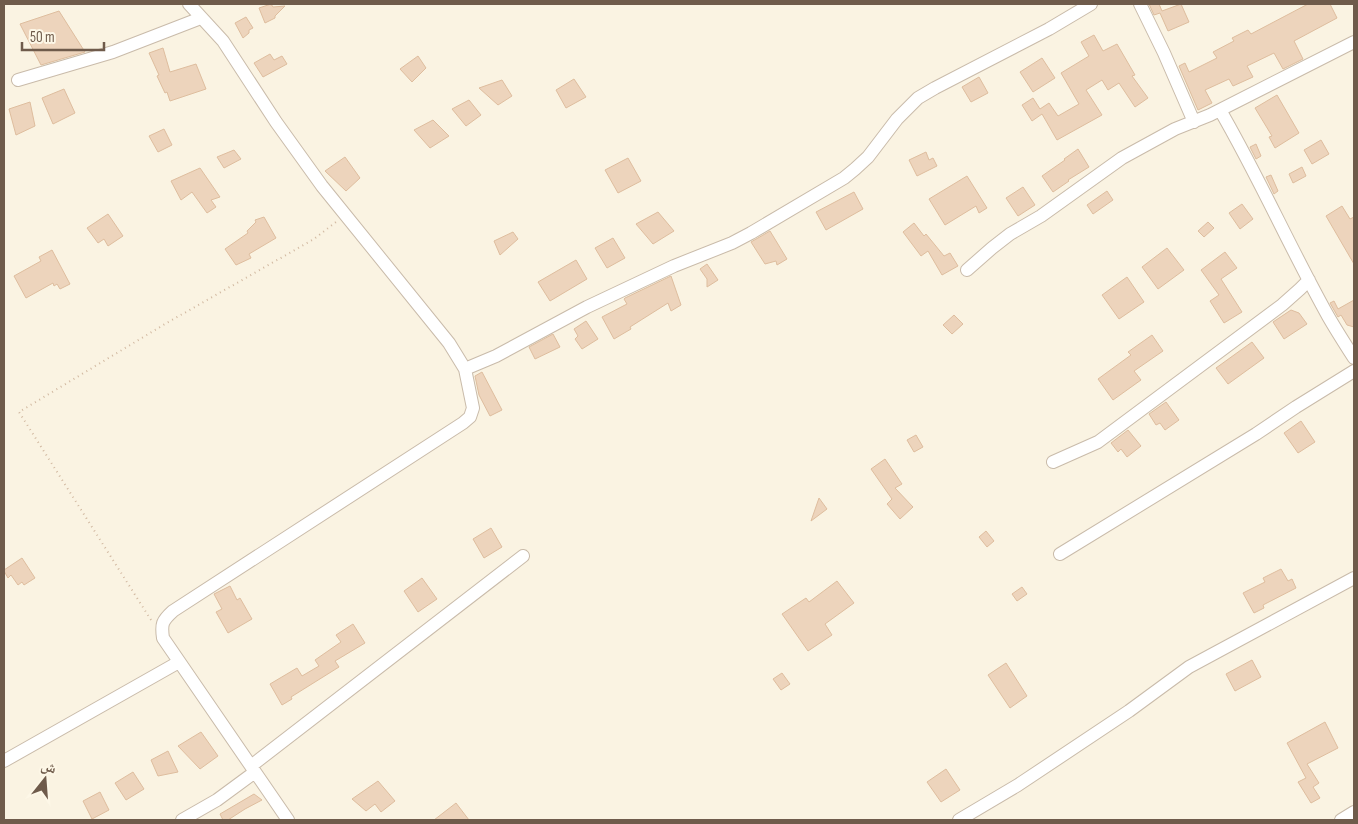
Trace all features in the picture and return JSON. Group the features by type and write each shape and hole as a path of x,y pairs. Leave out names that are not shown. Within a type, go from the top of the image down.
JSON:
{"street":[{"path":"189,4 223,41 276,122 322,186 449,343 465,369 473,408 470,417 463,424 173,611 165,618 161,627 164,638 288,820"},
{"path":"465,369 496,356 587,307 674,266 732,243 751,233 855,170 868,157 897,118 918,98 1091,4"},
{"path":"1140,4 1194,122"},
{"path":"18,80 113,52 201,18"},
{"path":"967,270 1010,234 1048,211 1122,158 1175,129 1220,110 1354,42"},
{"path":"1220,110 1243,149 1308,280 1354,358"},
{"path":"1053,462 1098,442 1282,305 1308,280"},
{"path":"1060,554 1256,434 1354,371"},
{"path":"182,820 216,800 523,556"},
{"path":"959,820 1018,785 1129,711 1189,667 1354,578"},
{"path":"4,760 179,662"},
{"path":"1341,820 1354,812"}],"path":[{"path":"153,622 19,412 165,324 314,240 345,214"}],"building":[{"path":"271,4 273,7 285,6 275,18 265,23 259,8"},
{"path":"1149,4 1159,4 1162,11 1181,4 1189,22 1168,31 1160,13 1154,15"},
{"path":"1308,4 1330,4 1337,18 1294,41 1303,59 1283,69 1274,53 1247,66 1253,77 1233,86 1229,79 1205,90 1212,103 1198,110 1179,66 1185,63 1189,72 1217,58 1213,52 1234,41 1232,38 1248,30 1251,34"},
{"path":"59,11 85,52 41,65 20,24"},
{"path":"246,17 253,28 243,38 235,23"},
{"path":"1094,35 1103,51 1117,44 1135,75 1132,76 1148,98 1135,107 1119,83 1108,90 1102,80 1086,90 1102,115 1057,140 1042,114 1032,121 1022,105 1033,98 1040,109 1049,103 1058,116 1079,104 1061,73 1089,56 1081,42"},
{"path":"163,48 170,72 196,64 206,89 170,101 157,76 159,75 149,53"},
{"path":"270,54 274,60 282,56 287,64 263,77 254,63"},
{"path":"418,56 426,68 412,82 400,69"},
{"path":"1042,58 1055,78 1033,92 1020,72"},
{"path":"979,77 988,93 971,102 962,87"},
{"path":"574,79 586,97 566,108 556,90"},
{"path":"502,80 512,96 498,105 479,88"},
{"path":"64,89 75,113 53,124 42,98"},
{"path":"1277,95 1299,133 1275,148 1269,137 1272,136 1255,108"},
{"path":"469,100 481,115 466,126 452,109"},
{"path":"30,102 35,126 16,135 9,109"},
{"path":"433,120 449,136 430,148 414,130"},
{"path":"164,129 172,145 158,152 149,136"},
{"path":"1321,140 1329,154 1312,164 1304,150"},
{"path":"1256,144 1261,156 1256,159 1250,147"},
{"path":"1078,149 1089,167 1053,192 1042,176"},
{"path":"234,150 241,159 224,168 217,157"},
{"path":"926,152 929,160 933,158 937,166 917,176 909,160"},
{"path":"345,157 360,178 346,191 325,171"},
{"path":"628,158 641,181 618,193 605,170"},
{"path":"1302,167 1306,176 1293,183 1289,174"},
{"path":"200,168 220,197 211,200 216,207 207,213 192,192 181,200 171,181"},
{"path":"1271,175 1278,191 1274,194 1266,177"},
{"path":"967,176 987,208 979,213 976,206 945,225 929,199"},
{"path":"1023,187 1035,205 1018,216 1006,198"},
{"path":"1107,191 1113,200 1093,214 1087,205"},
{"path":"854,192 863,209 826,230 816,212"},
{"path":"1242,204 1253,219 1240,229 1229,213"},
{"path":"1342,206 1350,219 1354,217 1354,264 1326,216"},
{"path":"658,212 674,231 653,244 636,224"},
{"path":"108,214 123,236 108,246 104,239 98,243 87,228"},
{"path":"264,217 276,238 249,254 251,258 236,265 225,249 248,233 247,231 256,222 255,220"},
{"path":"1208,222 1214,228 1204,237 1198,231"},
{"path":"914,223 944,256 950,253 958,266 942,275 928,251 921,256 903,232"},
{"path":"770,231 787,259 777,265 776,261 765,264 751,242"},
{"path":"513,232 518,239 500,255 494,241"},
{"path":"613,238 625,258 607,268 595,248"},
{"path":"1167,248 1184,270 1158,289 1142,267"},
{"path":"52,250 70,284 60,289 57,284 54,286 53,283 26,298 14,276 41,261 39,257"},
{"path":"1225,252 1237,268 1221,279 1242,312 1224,323 1210,301 1219,295 1201,270"},
{"path":"576,260 587,279 550,301 538,282"},
{"path":"707,264 718,280 707,287 707,279 700,269"},
{"path":"671,276 681,305 671,311 668,303 614,339 602,317 627,304 625,298"},
{"path":"1127,277 1144,302 1119,319 1102,295"},
{"path":"1354,300 1354,327 1347,325 1341,315 1338,317 1330,303 1334,301 1338,309"},
{"path":"1291,310 1299,313 1307,324 1284,339 1273,322"},
{"path":"954,315 963,324 952,334 943,325"},
{"path":"586,321 598,339 582,349 575,339 578,336 574,329"},
{"path":"553,334 560,347 535,359 529,347"},
{"path":"1152,335 1163,351 1134,371 1141,380 1113,400 1098,379 1131,355 1128,352"},
{"path":"1252,342 1264,358 1228,384 1216,368"},
{"path":"482,372 502,410 490,416 479,395 475,376"},
{"path":"1166,402 1179,420 1165,430 1160,423 1156,425 1149,414"},
{"path":"1301,421 1315,442 1298,453 1284,433"},
{"path":"1128,430 1141,446 1127,457 1121,449 1118,452 1111,443"},
{"path":"916,435 923,447 914,452 907,440"},
{"path":"885,459 902,484 895,488 913,507 900,519 887,504 892,499 871,469"},
{"path":"819,498 827,509 811,521"},
{"path":"491,528 502,547 484,558 473,539"},
{"path":"986,531 994,541 987,547 979,537"},
{"path":"22,558 35,578 24,585 22,582 18,585 11,575 8,578 4,570"},
{"path":"1281,569 1288,581 1292,579 1296,588 1263,605 1264,608 1254,613 1243,593 1265,582 1263,578"},
{"path":"422,578 437,599 418,612 404,591"},
{"path":"837,581 854,603 825,624 832,635 808,651 782,614 806,598 809,602"},
{"path":"230,586 237,600 240,598 252,619 228,633 216,612 222,609 214,594"},
{"path":"1022,587 1027,594 1017,601 1012,594"},
{"path":"353,624 365,643 335,661 339,667 291,697 292,699 282,705 270,684 297,668 302,676 319,666 315,660 341,642 336,635"},
{"path":"1252,660 1261,677 1235,691 1226,674"},
{"path":"1006,663 1027,696 1010,708 988,675"},
{"path":"782,673 790,684 781,690 773,679"},
{"path":"1325,722 1338,748 1307,764 1319,783 1313,787 1320,798 1311,803 1298,782 1306,778 1287,743"},
{"path":"201,732 218,756 200,769 178,746"},
{"path":"168,751 178,772 158,776 151,760"},
{"path":"946,769 960,790 941,802 927,782"},
{"path":"133,772 144,789 126,800 115,783"},
{"path":"378,781 395,801 381,812 375,804 366,811 352,799"},
{"path":"100,792 109,810 92,819 83,801"},
{"path":"254,794 262,800 228,820 223,820 220,814"},
{"path":"456,803 469,820 434,820"}]}
